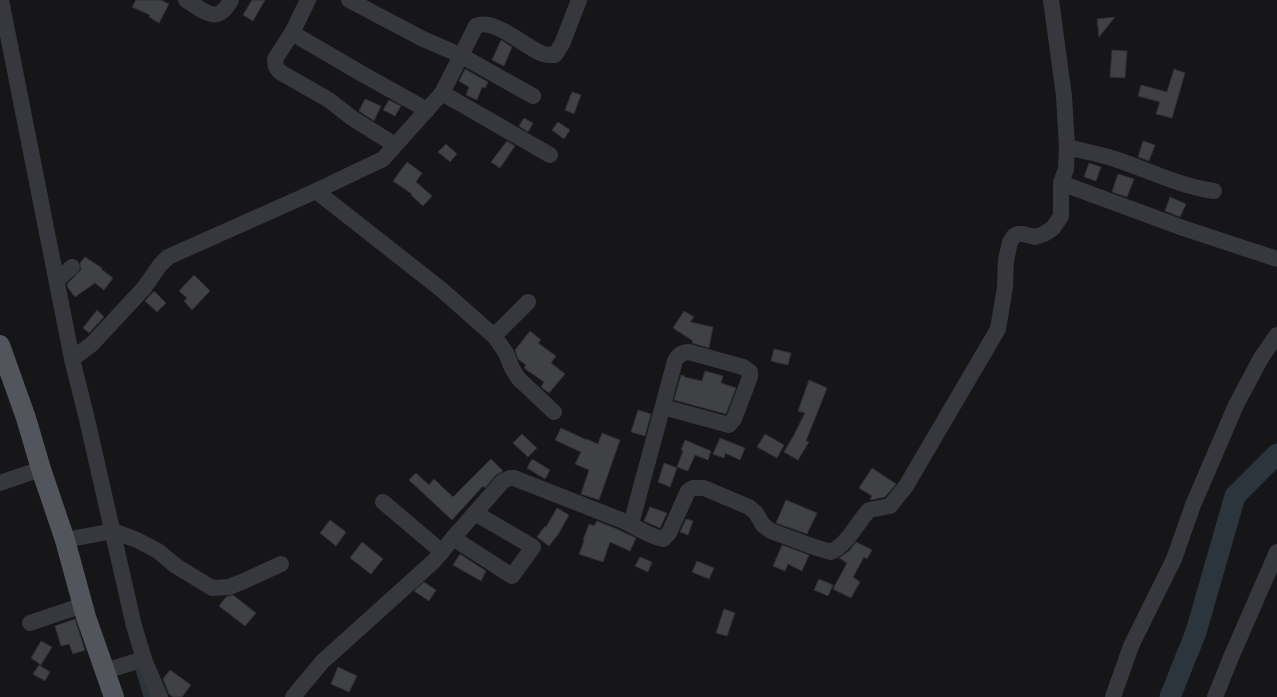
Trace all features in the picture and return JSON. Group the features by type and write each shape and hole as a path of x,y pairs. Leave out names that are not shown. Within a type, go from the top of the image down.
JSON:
{"main road":[{"path":"2,354 26,418 40,469 73,538 83,605 111,669 114,697"}],"street":[{"path":"1,0 72,359 86,414 110,531 143,660 160,697"},
{"path":"186,0 208,13 218,15 223,13 231,0"},
{"path":"308,0 292,33 275,59 278,69 280,72 329,100 352,118 395,145"},
{"path":"349,0 423,39 460,55 533,96"},
{"path":"72,359 92,344 144,288 160,265 168,257 316,191 383,159 442,93 476,26 486,24 522,41 543,54 555,56 562,44 579,0"},
{"path":"293,697 322,662 434,561 503,481 510,478 514,478 631,524 654,538 664,539 669,533 688,491 698,487 749,507 756,513 763,525 771,531 831,552 838,549 869,510 890,506 906,486 998,329 1005,287 1006,260 1010,242 1014,236 1018,234 1035,237 1044,234 1053,228 1061,216 1061,183 1066,170 1067,147 1064,96 1051,0"},
{"path":"292,33 427,110"},
{"path":"442,93 550,155"},
{"path":"1067,147 1114,159 1198,189 1214,191"},
{"path":"1061,183 1183,228 1277,260"},
{"path":"316,191 442,290 494,336 506,353 518,378 554,412"},
{"path":"57,280 72,267"},
{"path":"494,336 528,302"},
{"path":"1113,697 1132,646 1174,559 1193,505 1236,405 1261,358 1277,336"},
{"path":"631,524 675,361 683,353 689,352 737,365 746,368 750,372 750,377 734,419 729,425 663,407"},
{"path":"0,482 40,469"},
{"path":"383,502 442,552"},
{"path":"453,538 512,576 533,547 475,513"},
{"path":"73,538 110,531 137,540 158,551 176,566 212,588 229,586 244,581 280,564"},
{"path":"1215,697 1277,552"},
{"path":"30,623 83,605"},
{"path":"111,669 143,660"}],"building":[{"path":"136,0 161,0 169,4 159,23 149,17 150,15 132,7"},
{"path":"252,0 265,0 253,21 243,15"},
{"path":"1115,17 1099,37 1097,19"},
{"path":"501,40 512,47 504,66 492,60"},
{"path":"1112,50 1127,51 1125,78 1110,77"},
{"path":"465,69 488,82 485,88 482,87 477,100 466,95 469,87 459,81"},
{"path":"1174,69 1185,73 1172,118 1156,114 1160,102 1138,96 1141,85 1167,92"},
{"path":"572,92 581,95 574,114 565,110"},
{"path":"365,99 381,106 374,121 359,111"},
{"path":"389,100 401,106 395,116 383,110"},
{"path":"524,118 533,123 528,132 519,126"},
{"path":"558,122 570,130 564,139 552,130"},
{"path":"507,141 515,146 500,168 491,162"},
{"path":"1143,141 1155,145 1149,161 1138,157"},
{"path":"446,144 457,154 450,162 438,152"},
{"path":"407,162 422,173 416,182 432,196 423,206 411,195 412,194 393,181"},
{"path":"1089,163 1101,167 1096,181 1084,177"},
{"path":"1118,174 1134,179 1127,197 1112,192"},
{"path":"1170,197 1186,204 1180,217 1165,211"},
{"path":"85,257 102,268 101,269 113,278 104,290 95,283 75,297 68,288 67,284 81,270 80,263"},
{"path":"194,275 210,291 192,310 184,301 187,298 179,291"},
{"path":"154,291 166,303 157,312 145,301"},
{"path":"97,310 104,317 89,333 83,328"},
{"path":"684,311 694,317 690,322 713,327 709,348 692,343 693,341 673,328"},
{"path":"530,331 541,340 538,343 556,356 551,363 565,374 549,393 541,387 544,382 524,368 526,365 518,359 515,350"},
{"path":"774,349 791,353 788,365 771,361"},
{"path":"705,371 723,376 721,383 736,388 726,414 674,400 681,375 702,381"},
{"path":"809,380 827,388 806,441 809,442 798,460 784,452 805,413 798,411"},
{"path":"638,410 651,414 645,436 631,432"},
{"path":"561,428 598,444 602,433 620,440 599,500 581,494 589,470 575,464 581,452 555,440"},
{"path":"522,434 537,448 528,457 513,443"},
{"path":"765,434 784,445 777,458 757,447"},
{"path":"720,438 745,448 740,460 725,453 724,458 713,454"},
{"path":"685,440 711,451 708,460 695,455 688,471 677,467 683,451 681,450"},
{"path":"491,459 503,471 496,475 485,488 483,486 452,520 409,480 416,473 429,485 434,479 453,497"},
{"path":"532,459 550,470 545,479 527,468"},
{"path":"664,463 677,468 670,487 658,482"},
{"path":"872,468 896,484 885,497 871,500 870,499 872,496 859,488"},
{"path":"786,500 817,513 807,534 776,523"},
{"path":"650,507 667,513 660,528 644,521"},
{"path":"557,508 569,515 559,533 549,546 537,537 545,526 546,527"},
{"path":"686,519 693,521 688,535 680,532"},
{"path":"330,520 346,532 336,546 320,533"},
{"path":"597,521 636,538 630,551 610,542 603,562 579,554 589,524 594,526"},
{"path":"362,542 383,559 371,574 350,558"},
{"path":"856,542 872,550 867,559 864,557 853,577 860,582 851,598 833,589 847,563 839,558 849,551"},
{"path":"782,545 809,555 802,571 788,564 785,571 773,566"},
{"path":"460,554 486,571 481,581 453,565"},
{"path":"640,557 652,562 648,572 635,566"},
{"path":"697,561 714,568 709,579 692,572"},
{"path":"819,579 833,585 828,596 814,590"},
{"path":"424,582 436,590 429,601 414,591"},
{"path":"233,595 256,613 245,626 219,606 226,597"},
{"path":"724,609 735,613 727,636 716,633"},
{"path":"75,619 85,650 73,654 69,644 61,646 55,626"},
{"path":"41,641 52,647 41,665 31,658"},
{"path":"39,665 50,672 45,681 33,674"},
{"path":"338,667 357,676 349,692 331,684"},
{"path":"170,670 191,685 182,697 173,697 169,694 163,679"}],"waterway":[{"path":"1170,697 1196,632 1235,496 1277,454"},
{"path":"142,671 150,697"}]}
